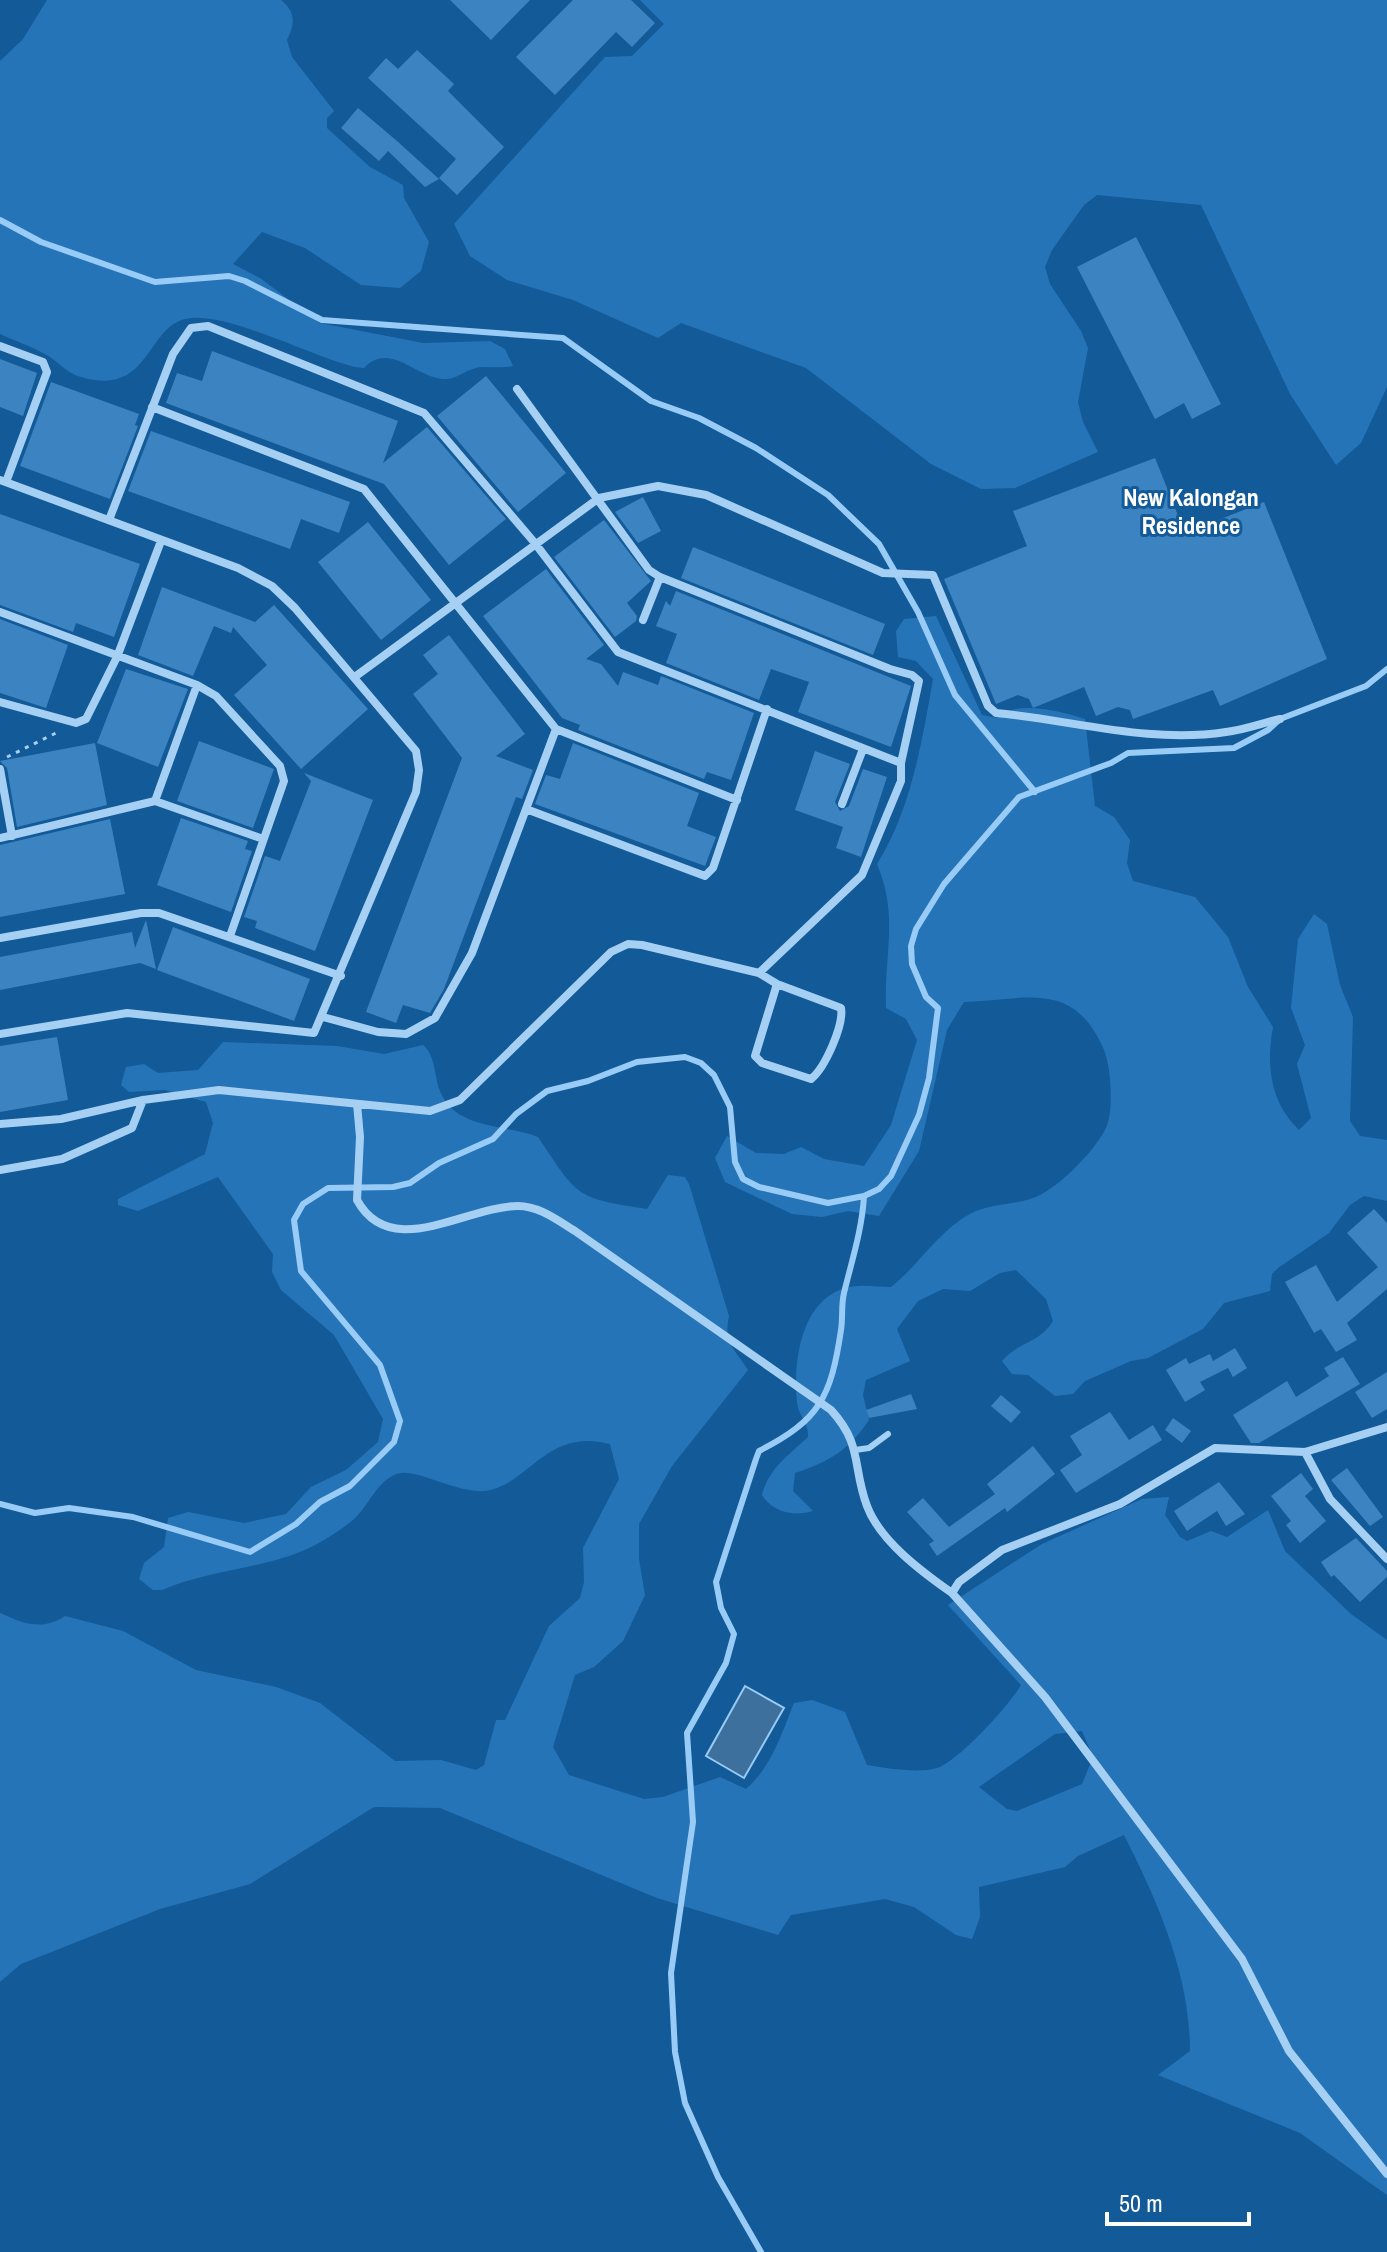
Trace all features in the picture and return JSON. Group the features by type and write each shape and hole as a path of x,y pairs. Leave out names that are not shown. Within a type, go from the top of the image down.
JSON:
{"street":[{"path":"109,520 173,354 191,328 208,326 424,413 534,542 618,652 901,763"},
{"path":"0,346 43,362 47,372 3,481 238,568 272,586 356,676 416,751 419,770 416,792 341,976 323,1017 310,1035 127,1013 0,1034"},
{"path":"517,389 649,570 890,669 912,675 919,687 901,763 901,781 862,875 759,973"},
{"path":"152,407 364,489 556,729 737,800"},
{"path":"356,676 456,605 534,542 599,498 658,486 681,488 745,511 883,573 933,575 988,706 996,713 1129,732 1184,735 1226,732 1280,719"},
{"path":"0,702 76,723 86,719 117,657 161,541"},
{"path":"643,620 660,577"},
{"path":"0,612 197,685 228,708 283,773 284,781 230,936"},
{"path":"155,801 197,685"},
{"path":"526,809 705,876 713,868 767,709"},
{"path":"323,1017 378,1032 406,1034 435,1018 472,953 556,729"},
{"path":"842,804 863,749"},
{"path":"0,769 12,836"},
{"path":"0,838 155,801 263,839"},
{"path":"0,938 141,913 159,913 341,976"},
{"path":"0,1124 61,1119 143,1100 219,1090 430,1111 446,1108 460,1100 611,952 628,944 759,973 777,984 841,1008 841,1020 819,1071 811,1079 762,1063 755,1056 777,984"},
{"path":"0,1170 62,1159 132,1128 143,1100"},
{"path":"357,1104 360,1137 355,1182 357,1200 362,1209 389,1229 422,1229 488,1209 520,1206 541,1210 831,1410 849,1430 868,1510 884,1532 927,1575 952,1593 1045,1697 1242,1959 1289,2051 1387,2174"},
{"path":"952,1593 959,1582 1002,1550 1120,1504 1215,1448 1305,1452 1387,1427"},
{"path":"1305,1452 1330,1499 1387,1559"}],"lane":[{"path":"855,1450 877,1444 888,1434"}],"path":[{"path":"0,760 76,723"}],"shaded area":[{"path":"47,0 281,0 293,18 287,40 292,57 334,111 327,118 327,128 370,167 403,185 404,198 429,242 421,271 400,288 361,285 305,248 262,232 233,264 260,278 320,323 423,343 490,341 505,349 513,366 477,368 446,379 435,378 394,359 374,360 364,368 355,367 249,329 191,318 176,323 165,332 135,369 122,377 105,381 76,375 34,348 0,334 0,61 23,39"},
{"path":"640,0 1387,0 1387,387 1361,443 1336,465 1290,394 1201,205 1097,195 1084,205 1052,250 1045,267 1050,284 1081,331 1088,348 1078,402 1083,422 1098,452 1015,488 981,489 931,464 806,368 681,323 658,338 573,300 507,280 470,256 454,224 605,57 632,56 664,24"},
{"path":"936,616 982,715 997,718 1005,712 1027,708 1085,719 1095,806 1114,817 1130,840 1127,863 1133,881 1195,897 1228,937 1248,987 1273,1027 1270,1055 1272,1082 1282,1107 1299,1130 1311,1118 1297,1064 1305,1045 1291,1008 1298,939 1314,914 1327,924 1340,985 1353,1017 1350,1121 1360,1136 1387,1140 1387,1201 1364,1196 1350,1205 1329,1233 1272,1274 1270,1291 1224,1303 1203,1329 1148,1358 1131,1361 1085,1381 1073,1394 1055,1396 1028,1375 1012,1374 1002,1361 1042,1334 1053,1321 1046,1299 1016,1270 1000,1273 970,1291 943,1289 918,1301 897,1329 910,1361 866,1380 863,1395 869,1420 837,1454 795,1473 793,1491 813,1511 791,1513 772,1506 762,1495 774,1470 808,1437 798,1407 796,1370 802,1337 817,1308 828,1297 848,1287 891,1287 940,1237 972,1213 1034,1198 1051,1189 1094,1146 1106,1128 1110,1111 1111,1089 1104,1050 1092,1027 1078,1012 1063,1003 1046,999 964,1002 947,1030 919,1151 879,1216 848,1211 822,1217 792,1214 725,1182 715,1158 727,1136 756,1153 784,1154 801,1147 824,1159 864,1166 891,1125 917,1040 906,1019 886,1008 889,918 884,883 877,864 907,798 933,679 916,661 898,657 896,631 904,619"},
{"path":"223,1042 337,1046 384,1054 423,1045 433,1060 440,1091 447,1104 469,1119 538,1137 571,1183 591,1197 647,1209 668,1175 685,1177 689,1184 729,1316 729,1339 748,1370 672,1466 639,1524 639,1559 645,1595 623,1641 594,1667 575,1675 553,1747 569,1775 644,1799 663,1797 720,1777 746,1789 769,1760 794,1703 812,1700 845,1712 867,1765 894,1769 935,1769 951,1760 985,1729 1021,1685 948,1605 1042,1544 1142,1499 1169,1497 1165,1515 1180,1537 1187,1541 1211,1531 1227,1537 1268,1510 1285,1551 1351,1614 1387,1640 1387,2195 1300,2133 1158,2075 1190,2051 1189,2023 1170,1940 1149,1886 1124,1835 1078,1856 1065,1867 979,1887 980,1917 972,1939 956,1935 914,1907 885,1899 791,1915 778,1935 657,1898 440,1808 374,1807 250,1884 160,1909 21,1964 0,1982 0,1613 41,1625 65,1616 123,1631 196,1670 276,1687 320,1703 395,1761 441,1760 476,1770 484,1765 496,1720 505,1720 549,1626 580,1598 584,1582 583,1548 619,1479 610,1444 588,1441 569,1443 553,1450 514,1479 484,1491 462,1489 419,1475 401,1473 380,1485 351,1522 305,1550 162,1590 153,1590 139,1579 144,1563 164,1547 168,1518 188,1512 244,1523 286,1514 311,1487 346,1470 378,1442 383,1419 334,1335 281,1290 272,1272 273,1254 218,1177 138,1211 118,1205 118,1199 205,1154 213,1123 206,1102 165,1090 129,1092 121,1085 126,1067 144,1064 158,1073 198,1070","holes":["1082,1731 1093,1757 1082,1784 1017,1811 1007,1809 979,1787 1055,1734"]},
{"path":"745,1686 784,1708 744,1778 706,1756"}],"building":[{"path":"450,0 530,0 491,40"},
{"path":"573,0 631,0 655,23 632,47 616,32 555,95 516,57"},
{"path":"417,50 454,84 448,91 504,147 457,195 439,178 456,159 368,78 386,58 398,69"},
{"path":"358,108 439,179 425,187 388,151 379,161 341,128"},
{"path":"1136,237 1221,404 1192,419 1184,403 1155,419 1077,267"},
{"path":"212,351 398,421 383,463 427,427 506,519 449,565 384,484 166,403 177,373 202,381"},
{"path":"0,359 37,373 23,416 0,407"},
{"path":"486,376 566,473 518,512 437,416"},
{"path":"51,382 139,414 135,425 138,426 110,499 20,466"},
{"path":"151,431 350,502 339,533 301,519 290,549 128,491"},
{"path":"1155,458 1185,533 1264,502 1327,659 1220,706 1213,690 1133,719 1130,710 1118,707 1096,716 1084,687 1033,708 1029,699 1018,695 996,704 944,579 1027,546 1013,511"},
{"path":"643,497 661,531 638,543 615,512"},
{"path":"0,514 140,564 114,637 76,623 73,632 0,605"},
{"path":"604,520 651,581 627,603 637,616 636,621 615,637 554,557"},
{"path":"368,522 431,600 381,640 318,562"},
{"path":"693,547 885,624 873,655 681,578"},
{"path":"546,569 604,645 586,659 601,664 618,686 623,672 658,685 661,676 754,713 731,780 707,772 704,779 578,730 580,725 562,718 483,616"},
{"path":"162,587 255,622 274,605 368,709 301,769 234,695 267,665 233,627 231,633 214,626 193,676 138,655"},
{"path":"676,591 911,686 891,747 798,712 809,682 771,669 759,700 666,663 677,634 656,626 666,601 670,606"},
{"path":"0,619 68,645 46,708 0,693"},
{"path":"449,635 525,734 496,756 533,770 522,799 516,797 444,989 430,1013 403,1005 396,1023 366,1012 462,758 413,694 438,674 423,655"},
{"path":"126,669 188,689 158,767 97,743"},
{"path":"199,741 274,769 253,828 177,801"},
{"path":"95,743 107,805 17,827 7,768 0,761"},
{"path":"573,743 699,793 687,826 716,837 705,866 535,804 546,775 560,779"},
{"path":"815,751 850,764 835,802 840,811 849,806 863,769 887,777 861,857 836,848 843,827 795,810"},
{"path":"304,773 373,800 315,951 255,928 257,921 244,917 265,856 280,861 311,781"},
{"path":"181,818 248,841 245,849 252,851 231,912 157,885"},
{"path":"110,819 125,894 0,917 0,845"},
{"path":"146,920 156,969 140,963 0,990 0,957 132,932 135,948"},
{"path":"173,927 310,979 294,1021 157,970"},
{"path":"57,1037 68,1100 0,1112 0,1046"},
{"path":"1374,1209 1387,1223 1387,1289 1347,1323 1357,1340 1336,1352 1321,1329 1314,1333 1285,1282 1316,1265 1337,1302 1378,1267 1347,1233"},
{"path":"1235,1348 1247,1368 1233,1377 1228,1368 1200,1382 1205,1390 1185,1402 1166,1370 1186,1358 1189,1364 1210,1354 1213,1361"},
{"path":"1343,1357 1360,1384 1259,1443 1251,1443 1233,1415 1287,1381 1296,1397 1329,1376 1324,1368"},
{"path":"1387,1372 1387,1409 1372,1418 1355,1392"},
{"path":"911,1394 917,1409 869,1418 866,1410"},
{"path":"1001,1395 1021,1412 1011,1423 991,1406"},
{"path":"1110,1412 1129,1440 1153,1425 1162,1440 1076,1493 1060,1470 1082,1455 1070,1436"},
{"path":"1173,1418 1191,1431 1182,1443 1165,1430"},
{"path":"1033,1446 1055,1474 1007,1512 1005,1508 937,1556 929,1544 934,1541 907,1512 923,1498 949,1527 995,1494 987,1484"},
{"path":"1347,1468 1383,1517 1370,1526 1331,1480"},
{"path":"1301,1473 1313,1489 1305,1496 1326,1521 1300,1543 1286,1525 1291,1521 1271,1496"},
{"path":"1219,1482 1245,1514 1226,1526 1217,1511 1187,1531 1174,1511"},
{"path":"1356,1538 1387,1571 1387,1577 1360,1602 1334,1575 1331,1577 1321,1562"}],"waterway":[{"path":"0,220 41,242 155,282 229,276 322,320 563,338 651,401 699,418 756,448 828,495 879,544 918,612 955,695 1035,792"},
{"path":"0,1504 35,1513 69,1508 133,1517 250,1552 296,1524 320,1502 350,1486 394,1442 400,1421 380,1365 301,1271 294,1220 303,1204 328,1188 393,1187 410,1183 439,1163 493,1139 516,1114 547,1091 588,1081 637,1062 685,1057 701,1063 714,1075 730,1107 735,1162 743,1179 759,1187 828,1203 864,1196 879,1189 891,1176 919,1115 929,1078 938,1008 926,997 912,964 911,946 916,929 944,884 1019,797 1111,763 1128,753 1234,748 1268,730 1280,719 1366,686 1387,669"},
{"path":"761,2252 718,2177 685,2103 675,2052 671,1973 693,1822 687,1733 726,1663 734,1634 721,1608 716,1582 759,1451 780,1440 809,1417 827,1390 833,1373 843,1298 859,1233 864,1196"}],"district":[{"name":"New Kalongan Residence","path":"1191,511"}]}
